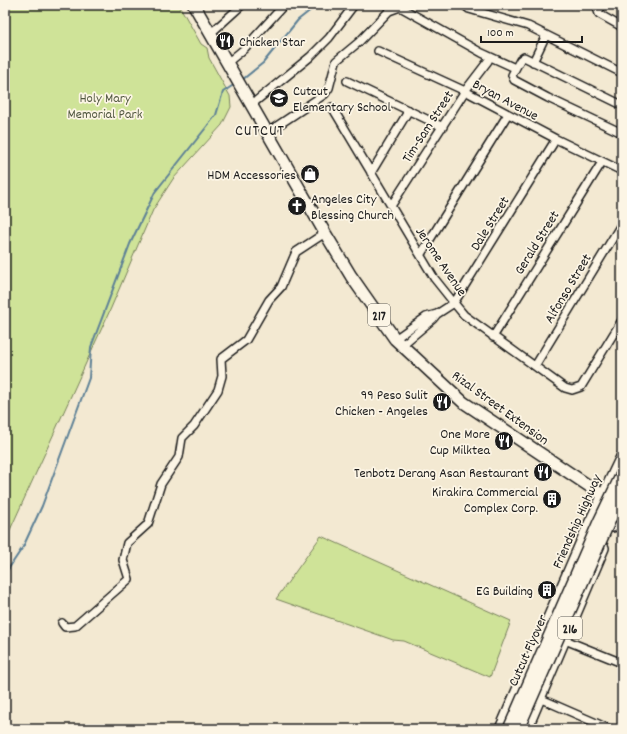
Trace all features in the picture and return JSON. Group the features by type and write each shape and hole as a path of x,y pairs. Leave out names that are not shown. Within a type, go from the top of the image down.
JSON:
{"main road":[{"name":"Rizal Street Extension","path":"194,5 325,234 351,276 398,342 463,402 603,496 622,507"},
{"name":"Friendship Highway","path":"501,729 603,496 617,476 622,457"},
{"path":"590,487 617,476"},
{"name":"Cutcut Flyover","path":"509,729 599,522 617,476"},
{"name":"Cutcut Flyover","path":"518,729 622,492"},
{"name":"216","path":"526,729 622,507"},
{"path":"613,526 622,518"},
{"path":"579,549 583,547 594,549 599,558"},
{"path":"541,636 545,644 553,648 564,642"}],"street":[{"path":"210,34 242,5"},
{"path":"227,63 244,49 284,5"},
{"path":"251,105 310,56 329,38 354,5"},
{"path":"464,5 469,9 528,26 622,74"},
{"path":"603,5 598,11 599,14 622,27"},
{"path":"268,132 325,94 329,88 336,61 359,42 389,11 395,8 400,7 482,53 515,68"},
{"path":"533,62 546,35"},
{"name":"Bryan Avenue","path":"378,51 465,91 556,140 622,171"},
{"path":"622,105 533,62 521,58 512,76 514,80 548,98 622,133"},
{"name":"Tim-Sam Street","path":"391,206 465,91 488,61"},
{"path":"347,82 443,127"},
{"name":"Jerome Avenue","path":"332,107 434,278 464,315 493,337 565,388 572,390 581,387 622,320"},
{"path":"371,173 409,110"},
{"path":"421,254 508,114"},
{"name":"Dale Street","path":"398,342 454,303 556,140"},
{"name":"Gerald Street","path":"493,337 602,162"},
{"name":"Alfonso Street","path":"535,366 622,223"},
{"path":"62,623 65,627 75,626 130,579 123,560 127,544 148,524 161,484 179,457 182,438 194,426 218,390 222,376 221,359 246,340 269,300 281,287 296,252 325,234"},
{"path":"564,642 622,663"},
{"path":"539,698 595,726 610,729"}],"green space":[{"name":"Holy Mary Memorial Park","path":"5,5 179,5 201,44 207,48 209,58 230,96 231,107 222,125 173,179 153,210 111,308 5,541"},
{"path":"321,536 511,621 490,677 404,641 393,640 276,599"}],"waterway":[{"path":"242,80 263,63 298,20 317,5"},
{"path":"5,574 23,547 42,506 89,378 91,347 130,244 155,192 216,115 223,92 235,84"}],"place":[{"name":"Chicken Star","path":"225,41"},
{"name":"Cutcut Elementary School","path":"279,98"},
{"name":"HDM Accessories","path":"310,174"},
{"name":"Angeles City Blessing Church","path":"297,206"},
{"name":"99 Peso Sulit Chicken - Angeles","path":"442,402"},
{"name":"One More Cup Milktea","path":"504,441"},
{"name":"Tenbotz Derang Asan Restaurant","path":"543,472"},
{"name":"Kirakira Commercial Complex Corp.","path":"552,499"},
{"name":"EG Building","path":"547,590"}],"district":[{"name":"CUTCUT","path":"260,129"}]}
